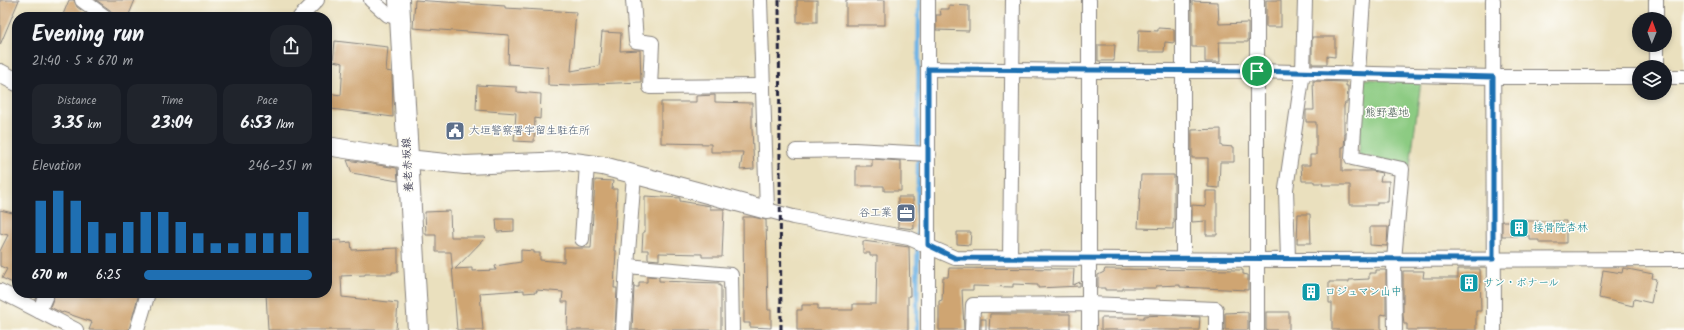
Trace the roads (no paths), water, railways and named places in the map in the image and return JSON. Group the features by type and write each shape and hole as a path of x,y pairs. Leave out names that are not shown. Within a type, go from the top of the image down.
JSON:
{"main road":[{"name":"養老赤坂線","path":"400,9 407,159 418,330"}],"street":[{"path":"82,0 98,12"},
{"path":"305,12 317,0"},
{"path":"371,0 388,15 400,9"},
{"path":"633,0 636,41 652,43 650,87 763,86"},
{"path":"760,0 767,210"},
{"path":"928,0 928,330"},
{"path":"1010,258 1012,0"},
{"path":"1089,0 1089,330"},
{"path":"1183,0 1183,260"},
{"path":"1257,0 1257,330"},
{"path":"1288,260 1286,188 1304,72 1305,0"},
{"path":"1363,0 1352,158 1402,169 1394,260 1395,330"},
{"path":"1493,0 1494,330"},
{"path":"1656,0 1656,12"},
{"path":"928,69 1089,71 1183,70 1493,77 1632,77"},
{"path":"0,73 12,79"},
{"path":"1672,77 1684,78"},
{"path":"332,147 407,159 465,165 567,161 603,166 793,218 911,239 955,258 1183,260 1684,259"},
{"path":"796,151 854,150 927,154"},
{"path":"582,239 587,164"},
{"path":"623,330 634,175"},
{"path":"627,266 731,275 732,330"},
{"path":"0,291 12,297"},
{"path":"14,298 76,330"},
{"path":"39,311 45,298"},
{"path":"137,330 147,298"},
{"path":"972,330 973,305 1090,304 1216,309 1216,330"}],"waterway":[{"path":"917,330 919,0"}],"railway":[{"path":"779,0 781,330"}],"place":[{"name":"大垣警察署宇留生駐在所","path":"455,131"},
{"name":"谷工業","path":"906,213"},
{"name":"接骨院杏林","path":"1519,228"},
{"name":"サン・ボナール","path":"1469,283"},
{"name":"ロジュマン山中","path":"1311,292"}],"park label":[{"name":"熊野墓地","path":"1387,113"}]}
